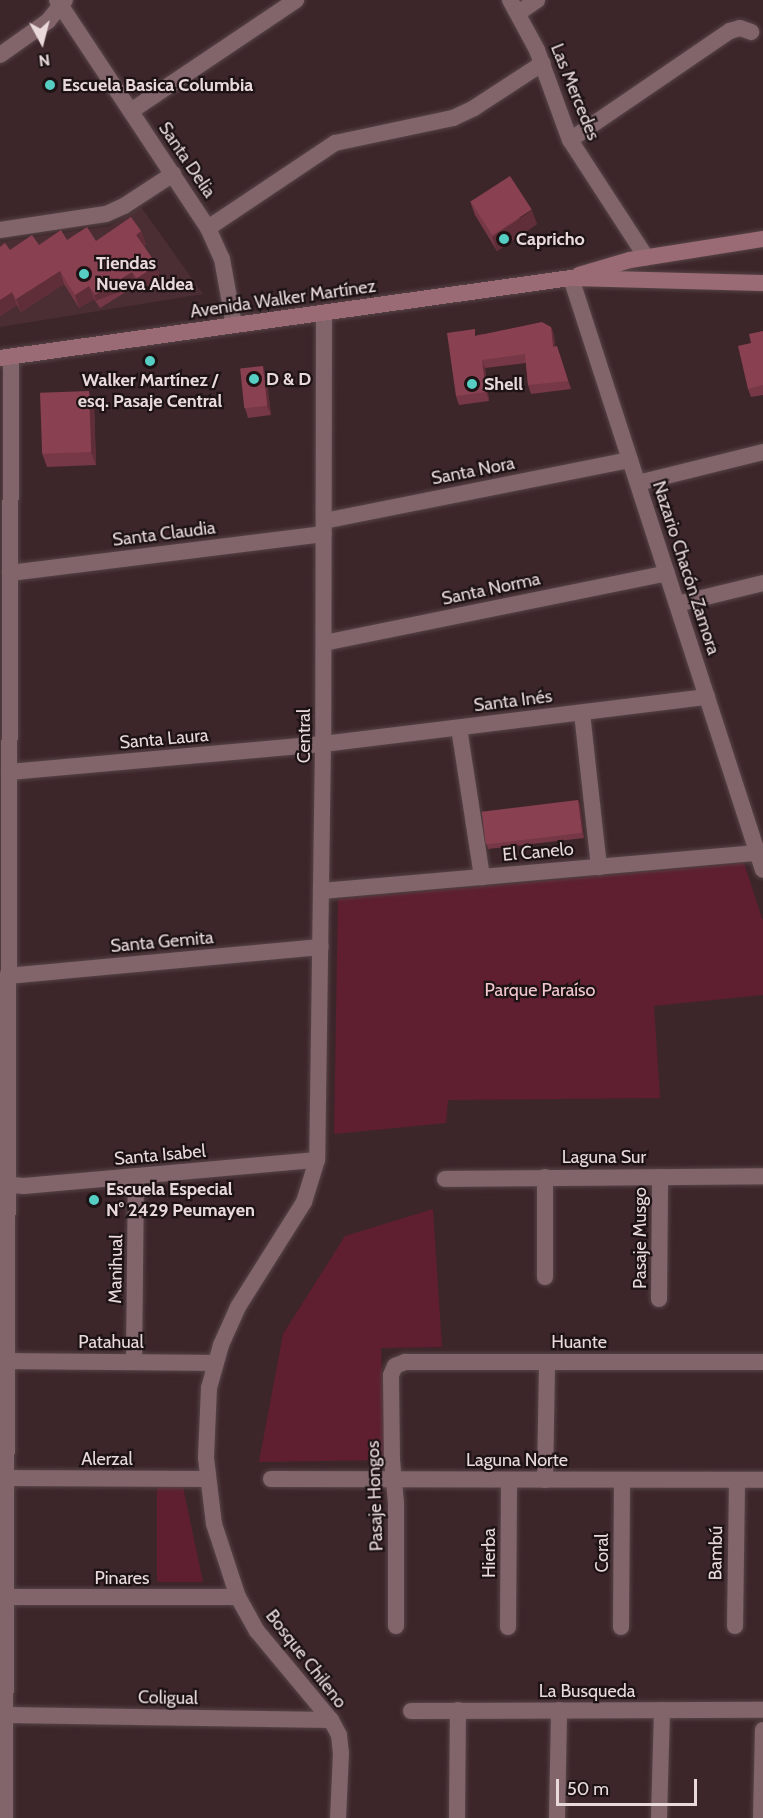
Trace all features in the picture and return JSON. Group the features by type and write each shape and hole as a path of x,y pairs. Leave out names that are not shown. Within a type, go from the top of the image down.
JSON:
{"main road":[{"name":"Avenida Walker Martínez","path":"571,278 613,263 646,256 763,239"},
{"name":"Avenida Walker Martínez","path":"6,358 571,278 763,282"}],"street":[{"path":"131,111 296,0"},
{"path":"514,7 537,0"},
{"path":"0,55 48,21 61,2"},
{"name":"Santa Delia","path":"61,2 208,228 222,259 234,325"},
{"name":"Las Mercedes","path":"514,7 543,63 570,140 646,256"},
{"path":"570,140 730,31 740,28 751,32"},
{"path":"208,228 335,143 453,118 474,108 543,63"},
{"path":"0,230 106,214 124,207 173,174"},
{"name":"Nazario Chacón Zamora","path":"571,278 707,697 760,852 763,870"},
{"name":"Central","path":"317,1160 324,643 324,313"},
{"path":"5,1818 3,1525 6,1478 3,1385 6,1361 3,1184 10,573 6,358"},
{"path":"638,483 763,452"},
{"name":"Santa Nora","path":"324,527 630,460"},
{"name":"Santa Claudia","path":"10,573 324,527"},
{"name":"Santa Norma","path":"324,643 667,573"},
{"path":"677,604 763,583"},
{"name":"Santa Inés","path":"323,744 707,697"},
{"path":"582,713 599,867"},
{"path":"459,728 482,877"},
{"name":"Santa Laura","path":"9,772 323,744"},
{"name":"El Canelo","path":"321,891 760,852"},
{"name":"Santa Gemita","path":"7,975 321,947"},
{"name":"Santa Isabel","path":"3,1184 24,1186 317,1160"},
{"name":"Bosque Chileno","path":"317,1160 304,1202 238,1307 215,1363 207,1412 207,1479 217,1535 238,1598 257,1631 331,1720 341,1744 338,1818"},
{"name":"Manihual","path":"134,1362 136,1176"},
{"name":"Pasaje Musgo","path":"659,1299 660,1176"},
{"name":"Laguna Sur","path":"446,1179 763,1176"},
{"path":"545,1177 545,1276"},
{"name":"Patahual","path":"6,1361 215,1363"},
{"name":"Huante","path":"395,1366 405,1362 763,1362"},
{"path":"545,1480 546,1362"},
{"name":"Pasaje Hongos","path":"395,1366 391,1375 396,1626"},
{"name":"Alerzal","path":"6,1478 207,1479"},
{"name":"Laguna Norte","path":"271,1479 763,1480"},
{"name":"Hierba","path":"508,1627 509,1480"},
{"name":"Coral","path":"621,1627 622,1480"},
{"name":"Bambú","path":"735,1626 737,1480"},
{"name":"Pinares","path":"5,1597 238,1598"},
{"path":"457,1818 458,1710"},
{"path":"557,1818 559,1710"},
{"path":"659,1818 662,1710"},
{"name":"La Busqueda","path":"411,1711 763,1710"},
{"name":"Coligual","path":"5,1715 331,1720"},
{"path":"761,1818 763,1730"}],"shaded area":[{"path":"141,207 203,294 0,327 0,242 110,226"}],"green space":[{"name":"Parque Paraíso","path":"744,863 763,921 763,995 654,1006 660,1098 448,1100 446,1123 334,1134 338,899"},
{"path":"433,1209 442,1347 381,1348 385,1460 259,1462 283,1334 345,1236"},
{"path":"157,1486 183,1487 203,1582 157,1582"}],"building":[{"path":"510,176 532,210 492,235 471,202"},
{"name":"Tiendas Nueva Aldea","path":"131,217 141,231 136,235 157,265 137,278 132,272 95,295 89,286 75,295 60,271 16,299 12,292 0,300 0,247 5,243 10,250 32,235 39,245 61,230 67,240 87,227 96,241"},
{"path":"542,322 551,327 553,347 557,346 568,381 528,385 525,354 482,360 486,392 456,396 447,333 475,329 475,336"},
{"path":"763,331 763,385 748,389 738,346 751,343 749,334"},
{"path":"263,366 267,406 244,408 240,368"},
{"path":"89,391 91,452 42,454 40,393"},
{"path":"578,800 582,833 486,845 482,812"}],"place":[{"name":"Escuela Basica Columbia","path":"50,85"},
{"name":"Capricho","path":"504,239"},
{"name":"Tiendas Nueva Aldea","path":"84,274"},
{"name":"Walker Martínez / esq. Pasaje Central","path":"150,361"},
{"name":"D & D","path":"254,379"},
{"name":"Shell","path":"472,384"},
{"name":"Escuela Especial N° 2429 Peumayen","path":"94,1200"}]}
